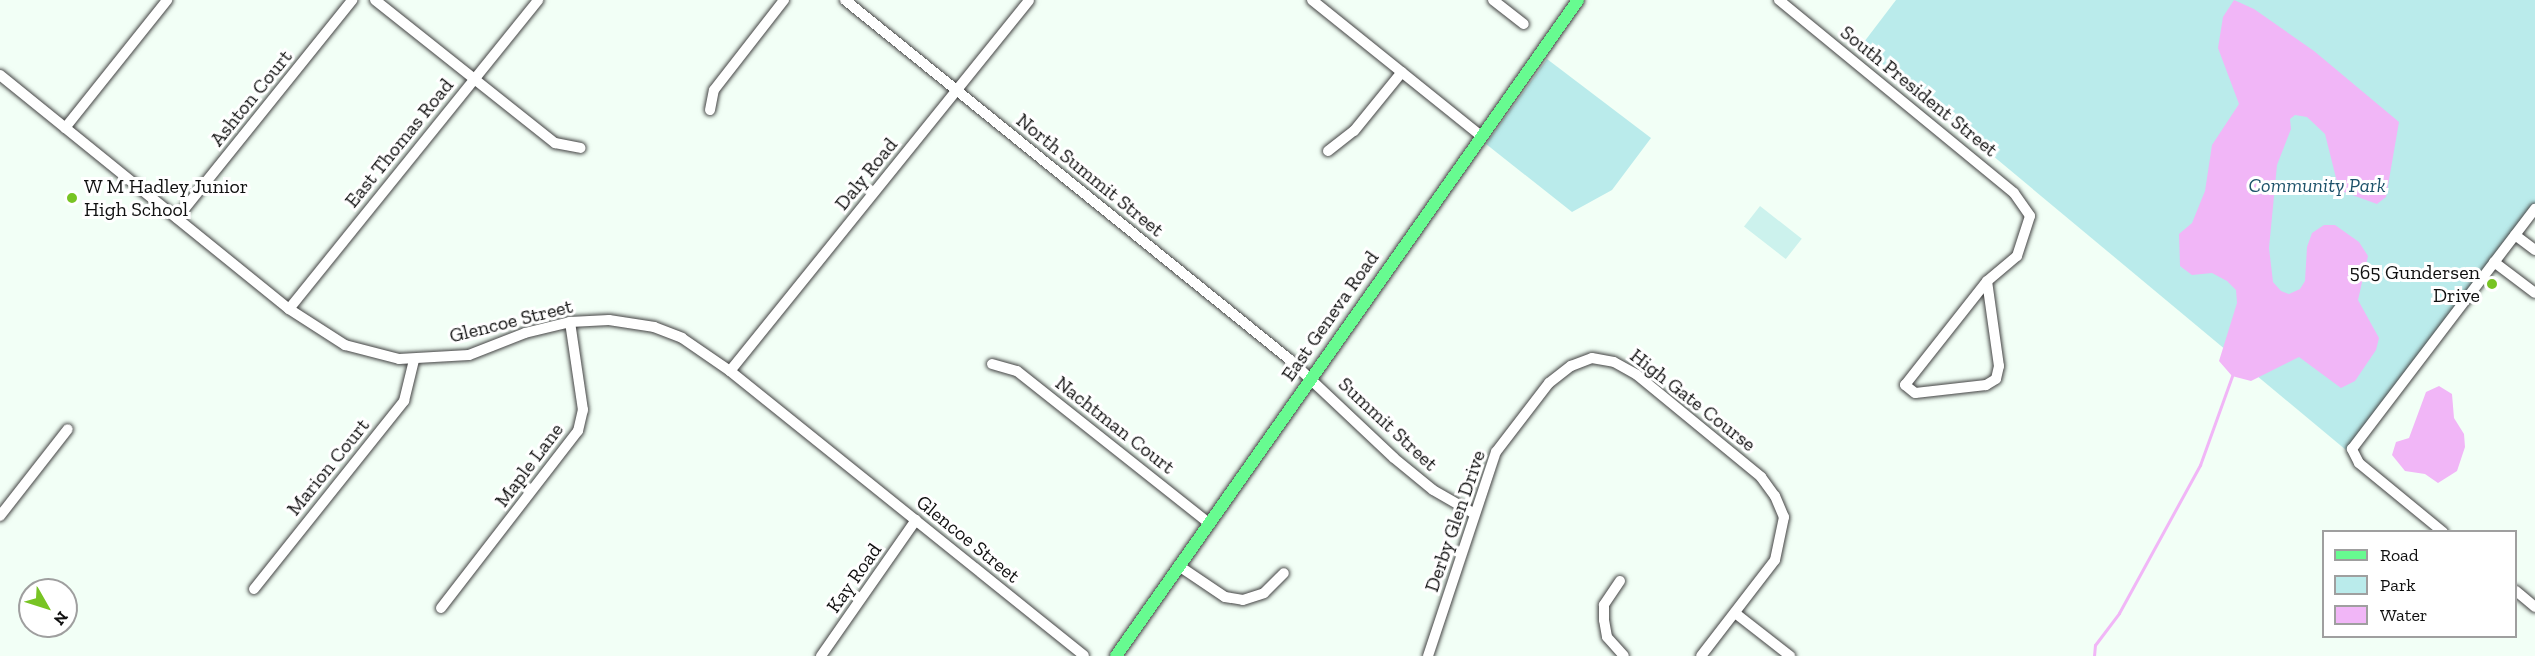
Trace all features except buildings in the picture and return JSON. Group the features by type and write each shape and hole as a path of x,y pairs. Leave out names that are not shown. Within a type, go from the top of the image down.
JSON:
{"main road":[{"name":"East Geneva Road","path":"1116,656 1480,135 1578,0"}],"street":[{"path":"65,128 167,0"},
{"name":"Ashton Court","path":"177,218 352,0"},
{"path":"375,0 555,143 581,148"},
{"name":"East Thomas Road","path":"289,309 538,0"},
{"path":"710,110 714,90 784,0"},
{"name":"North Summit Street","path":"845,0 1311,378"},
{"name":"Daly Road","path":"730,371 1029,0"},
{"path":"1312,0 1480,135"},
{"path":"1493,0 1524,24"},
{"name":"South President Street","path":"1779,0 2014,193 2030,216 2016,256 1987,281"},
{"path":"1328,151 1354,131 1402,72"},
{"name":"Glencoe Street","path":"0,75 289,309 345,345 414,360 468,355 525,333 570,321 609,320 654,327 698,347 1084,656"},
{"path":"2442,530 2359,463 2352,453 2354,444 2535,209"},
{"path":"2515,235 2535,250"},
{"path":"2494,262 2535,293"},
{"path":"1987,281 1999,366 1996,379 1986,385 1915,393 1905,385 1987,281"},
{"name":"Maple Lane","path":"441,608 578,431 583,410 570,321"},
{"name":"High Gate Course","path":"1585,359 1614,362 1637,375 1770,488 1784,517 1780,546 1770,567 1735,613"},
{"name":"Derby Glen Drive","path":"1428,656 1489,467 1503,442 1549,383 1585,359"},
{"name":"Marion Court","path":"254,589 404,401 414,360"},
{"name":"Nachtman Court","path":"992,364 1017,371 1210,524"},
{"name":"Summit Street","path":"1311,378 1394,458 1433,490 1473,513"},
{"path":"0,516 68,429"},
{"name":"Kay Road","path":"821,656 916,520"},
{"path":"1179,566 1225,597 1244,600 1264,593 1284,573"},
{"path":"1620,581 1604,605 1604,620 1607,637 1624,656"},
{"path":"2517,592 2535,607"},
{"path":"1701,656 1735,613 1790,656"}],"green space":[{"name":"Community Park","path":"1896,0 2535,0 2535,206 2346,450 1861,46"},
{"path":"1547,59 1651,138 1612,190 1572,212 1486,144"}],"shaded area":[{"path":"1760,206 1802,239 1786,259 1744,226"}],"water":[{"path":"2234,0 2254,9 2314,51 2399,122 2386,197 2377,204 2344,192 2337,182 2325,134 2307,117 2295,115 2290,119 2291,129 2277,165 2269,248 2273,282 2281,291 2289,294 2300,289 2305,281 2307,247 2312,233 2324,225 2335,225 2359,242 2368,256 2358,300 2379,338 2376,350 2355,381 2341,388 2299,357 2251,381 2232,376 2219,361 2237,303 2236,290 2227,281 2212,273 2192,275 2180,266 2179,234 2192,223 2205,191 2212,145 2239,104 2218,48 2223,17"},
{"path":"2439,386 2452,394 2454,418 2464,434 2465,447 2457,471 2438,483 2425,474 2405,471 2392,455 2396,442 2409,438 2426,392"}],"waterway":[{"path":"2094,656 2095,645 2119,613 2200,465 2232,376"}],"place":[{"name":"W M Hadley Junior High School","path":"72,198"},
{"name":"565 Gundersen Drive","path":"2492,284"}]}
